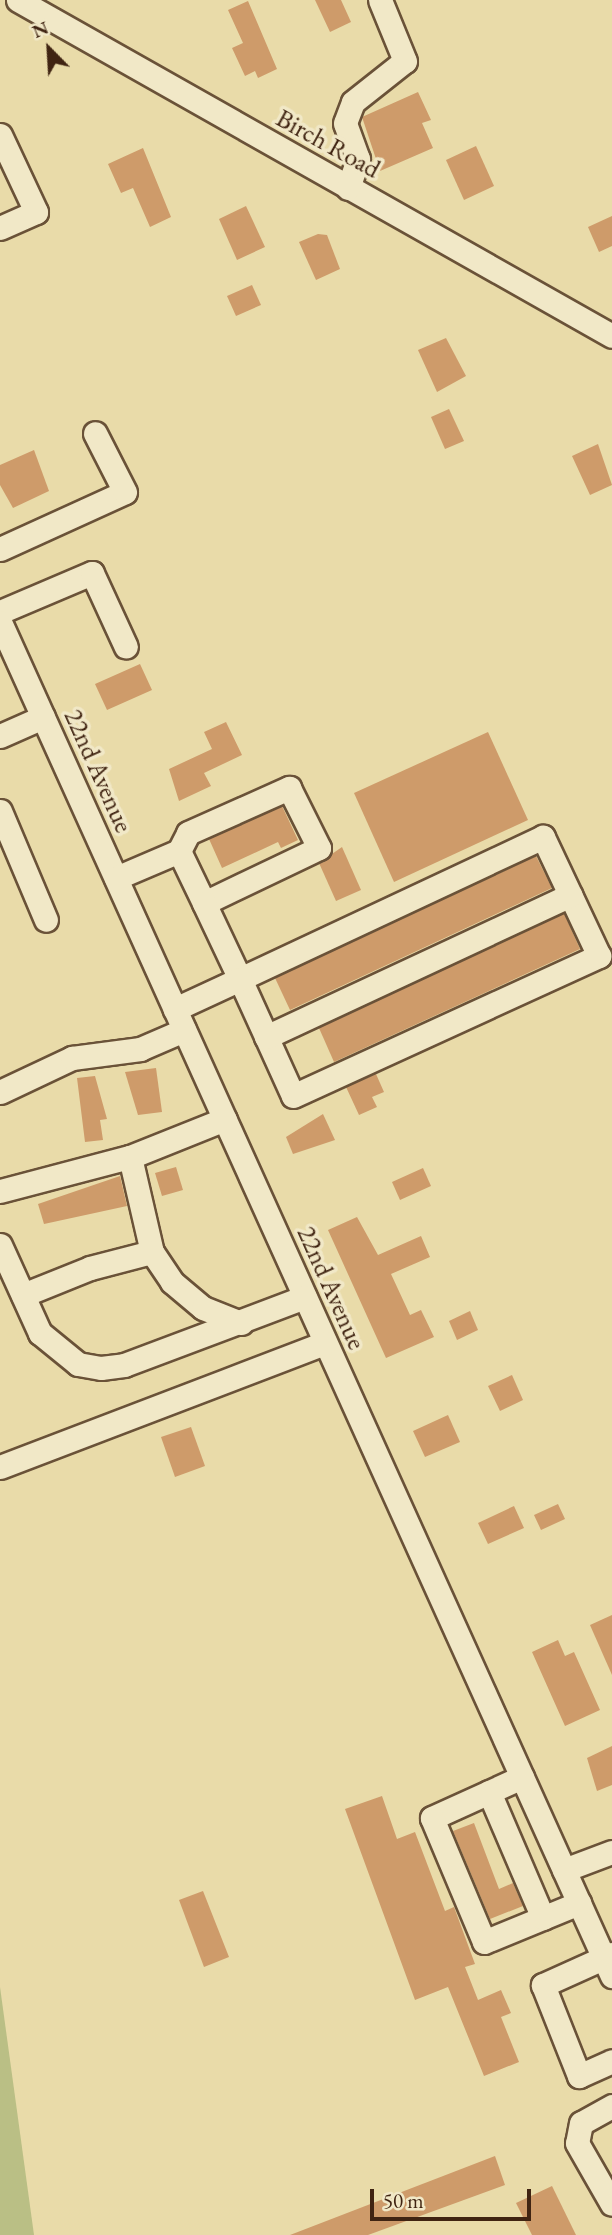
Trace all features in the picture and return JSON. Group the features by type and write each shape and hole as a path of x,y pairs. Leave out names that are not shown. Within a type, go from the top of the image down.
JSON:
{"street":[{"path":"348,188 358,159 345,123 353,102 405,61 380,0"},
{"name":"Birch Road","path":"30,2 348,188 612,336"},
{"path":"0,135 36,212 0,228"},
{"path":"0,549 125,492 95,433"},
{"path":"0,612 92,573 126,647"},
{"name":"22nd Avenue","path":"0,622 564,1870 609,1963"},
{"path":"0,736 43,717"},
{"path":"116,878 179,851 188,833 289,788 319,848 204,903"},
{"path":"0,811 46,920"},
{"path":"0,1092 72,1058 140,1048 240,979 543,837 598,956 293,1096 240,979 179,851"},
{"path":"266,1037 570,895"},
{"path":"0,1191 131,1157 225,1119"},
{"path":"131,1157 152,1252 172,1282 203,1308 241,1323"},
{"path":"0,1245 40,1333 57,1352 101,1368 241,1323 305,1297"},
{"path":"23,1296 90,1268 152,1252"},
{"path":"0,1467 325,1343"},
{"path":"522,1777 432,1818 484,1942 579,1903"},
{"path":"489,1792 543,1918"},
{"path":"564,1870 612,1852"},
{"path":"609,1963 543,1986 579,2076 612,2061"},
{"path":"612,2106 581,2123 576,2143 612,2204"}],"green space":[{"path":"0,1987 34,2235 0,2235"}],"building":[{"path":"315,0 341,0 351,22 330,32"},
{"path":"248,1 277,69 258,78 255,71 245,76 232,48 243,43 228,10"},
{"path":"418,92 431,120 422,123 433,148 380,171 362,117"},
{"path":"476,146 494,186 464,200 446,160"},
{"path":"143,148 171,217 150,227 133,188 121,193 108,164"},
{"path":"246,206 265,247 237,260 219,219"},
{"path":"612,216 612,246 599,252 588,227"},
{"path":"318,234 327,235 340,269 316,280 299,242"},
{"path":"252,285 261,305 236,316 227,296"},
{"path":"446,338 466,376 437,392 418,350"},
{"path":"449,409 464,441 445,449 431,417"},
{"path":"598,444 612,485 590,495 572,456"},
{"path":"34,450 49,491 13,508 0,485 0,465"},
{"path":"140,664 152,690 107,710 95,684"},
{"path":"226,722 242,755 204,773 211,786 179,801 169,769 212,749 204,732"},
{"path":"488,732 528,820 394,882 354,793"},
{"path":"282,806 298,840 281,848 278,842 222,868 209,839"},
{"path":"342,847 361,890 336,901 319,863"},
{"path":"536,856 552,888 290,1010 275,978"},
{"path":"564,913 580,949 334,1062 319,1028"},
{"path":"156,1068 162,1112 138,1115 125,1072"},
{"path":"376,1074 384,1092 372,1097 377,1107 359,1115 346,1087"},
{"path":"95,1076 107,1119 100,1120 103,1140 85,1142 77,1078"},
{"path":"323,1114 335,1140 293,1154 286,1137"},
{"path":"176,1167 183,1190 162,1196 155,1173"},
{"path":"423,1168 431,1186 400,1200 392,1182"},
{"path":"120,1176 127,1206 44,1224 38,1204"},
{"path":"357,1217 378,1255 421,1236 430,1257 391,1274 410,1315 421,1310 434,1337 386,1358 328,1230"},
{"path":"470,1311 478,1330 457,1340 449,1321"},
{"path":"512,1375 523,1400 500,1411 488,1386"},
{"path":"448,1415 460,1442 425,1457 413,1431"},
{"path":"191,1427 205,1466 175,1477 161,1437"},
{"path":"558,1504 565,1519 541,1530 534,1515"},
{"path":"514,1506 524,1528 488,1544 478,1523"},
{"path":"612,1615 612,1675 590,1625"},
{"path":"558,1640 565,1656 574,1652 600,1710 565,1726 532,1652"},
{"path":"612,1746 612,1785 597,1791 587,1758"},
{"path":"382,1796 397,1839 415,1832 445,1911 454,1907 475,1964 465,1967 478,2000 501,1990 511,2013 501,2017 519,2062 484,2076 448,1987 415,2000 345,1809"},
{"path":"474,1823 499,1889 513,1883 523,1906 490,1919 453,1831"},
{"path":"203,1891 229,1957 204,1967 179,1900"},
{"path":"495,2156 505,2185 368,2235 290,2235"},
{"path":"552,2186 576,2235 532,2235 516,2203"}]}
